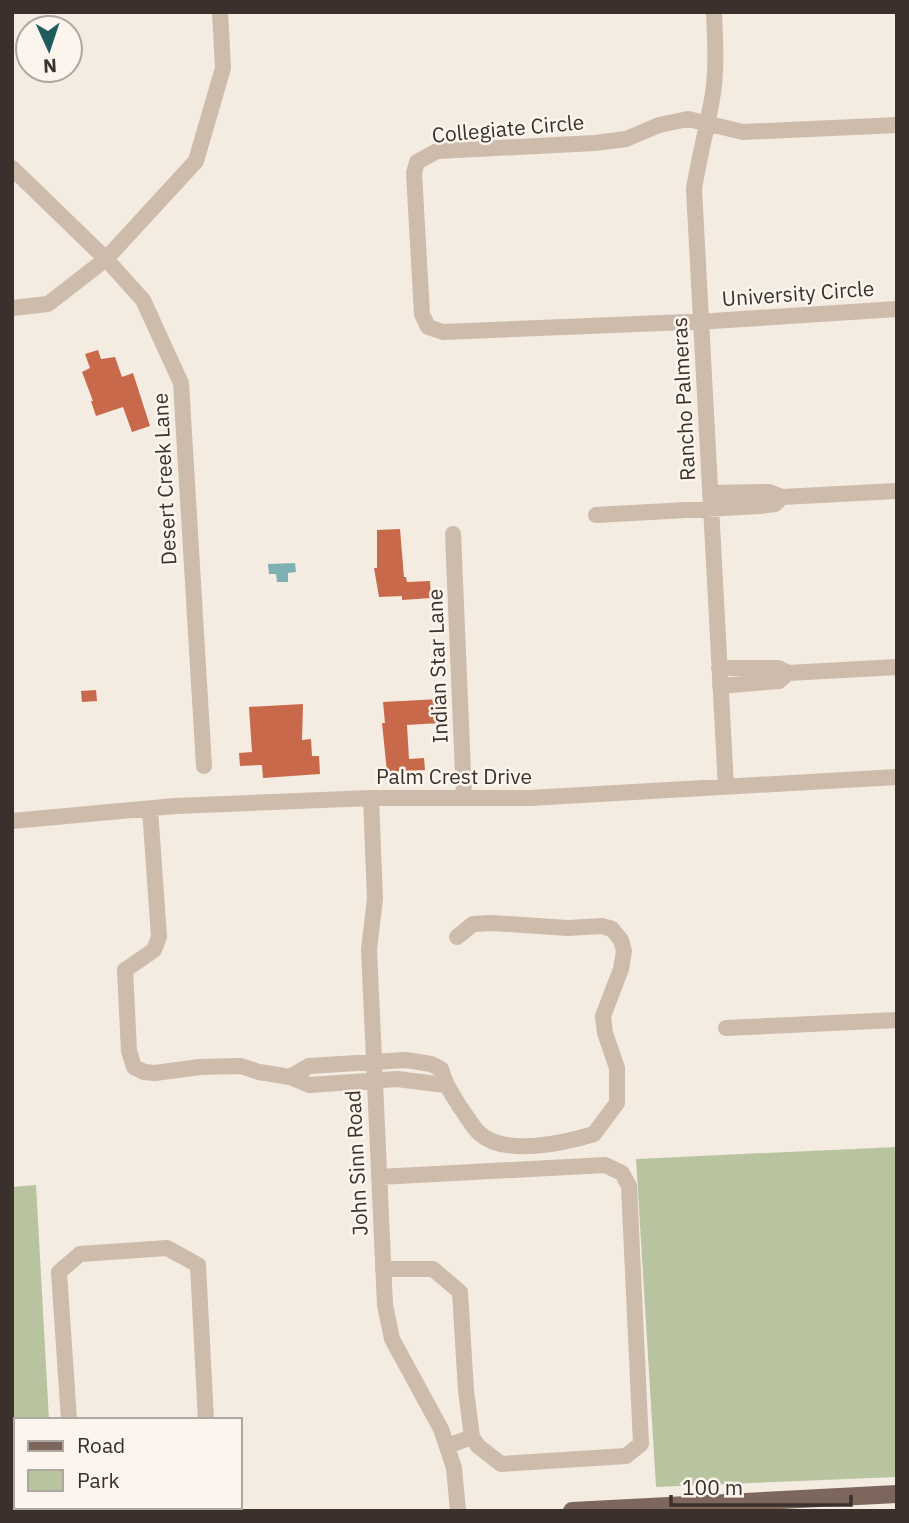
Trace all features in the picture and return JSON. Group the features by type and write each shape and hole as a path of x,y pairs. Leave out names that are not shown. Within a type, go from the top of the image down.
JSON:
{"main road":[{"path":"572,1511 774,1506 897,1494"}],"street":[{"path":"12,308 48,304 106,259 197,161 223,68 220,12"},
{"name":"Rancho Palmeras","path":"714,12 713,93 694,189 726,787"},
{"name":"Collegiate Circle","path":"701,320 464,333 443,332 428,327 422,314 414,173 417,162 437,151 596,143 626,139 659,124 688,119 706,122"},
{"path":"706,122 743,132 897,125"},
{"name":"Desert Creek Lane","path":"12,168 106,259 143,299 181,383 204,766"},
{"name":"University Circle","path":"701,320 897,309"},
{"path":"596,515 710,501 753,499 775,504 782,497 897,491"},
{"name":"Indian Star Lane","path":"453,534 464,797"},
{"path":"719,668 779,681 788,673 897,667"},
{"path":"720,686 761,675"},
{"name":"Palm Crest Drive","path":"12,821 150,808 371,797 530,799 897,777"},
{"name":"John Sinn Road","path":"371,797 375,900 369,949 385,1305 392,1339 447,1446 454,1468 458,1511"},
{"path":"150,808 159,937 154,950 125,971 129,1051 134,1068 155,1073 241,1066 290,1077 309,1085 397,1079 445,1085"},
{"path":"290,1077 309,1066 417,1060 441,1069 445,1085 480,1134 498,1142 523,1146 572,1140 594,1134 617,1103 617,1069 604,1033 603,1016 621,969 624,951 621,940 612,929 602,926 568,928 492,923 473,925 457,937"},
{"path":"726,1028 897,1020"},
{"path":"414,1081 417,1060"},
{"path":"322,1066 324,1084"},
{"path":"379,1177 605,1165 622,1173 629,1186 641,1444 626,1456 501,1464 478,1446 472,1437 466,1391 460,1292 433,1269 383,1269"},
{"path":"69,1418 59,1272 80,1254 167,1248 198,1265 206,1418"},
{"path":"447,1446 472,1437"}],"green space":[{"path":"897,1147 897,1477 656,1487 636,1159"},
{"path":"36,1185 49,1418 14,1418 14,1509 53,1511 12,1511 12,1187"}],"water":[{"path":"295,563 296,572 288,573 288,582 277,582 276,574 269,574 268,564"}],"building":[{"path":"98,350 101,359 115,357 122,377 133,373 150,426 132,432 123,407 96,416 82,372 90,368 85,354"},
{"path":"400,529 404,577 407,582 430,581 431,598 402,600 402,596 379,597 374,568 377,568 377,530"},
{"path":"96,690 97,701 82,702 81,691"},
{"path":"439,699 440,723 407,725 409,759 424,758 425,770 387,772 382,723 385,723 383,702"},
{"path":"303,704 302,740 311,739 312,756 319,756 320,774 263,778 262,765 240,766 239,753 252,752 249,707"}]}
